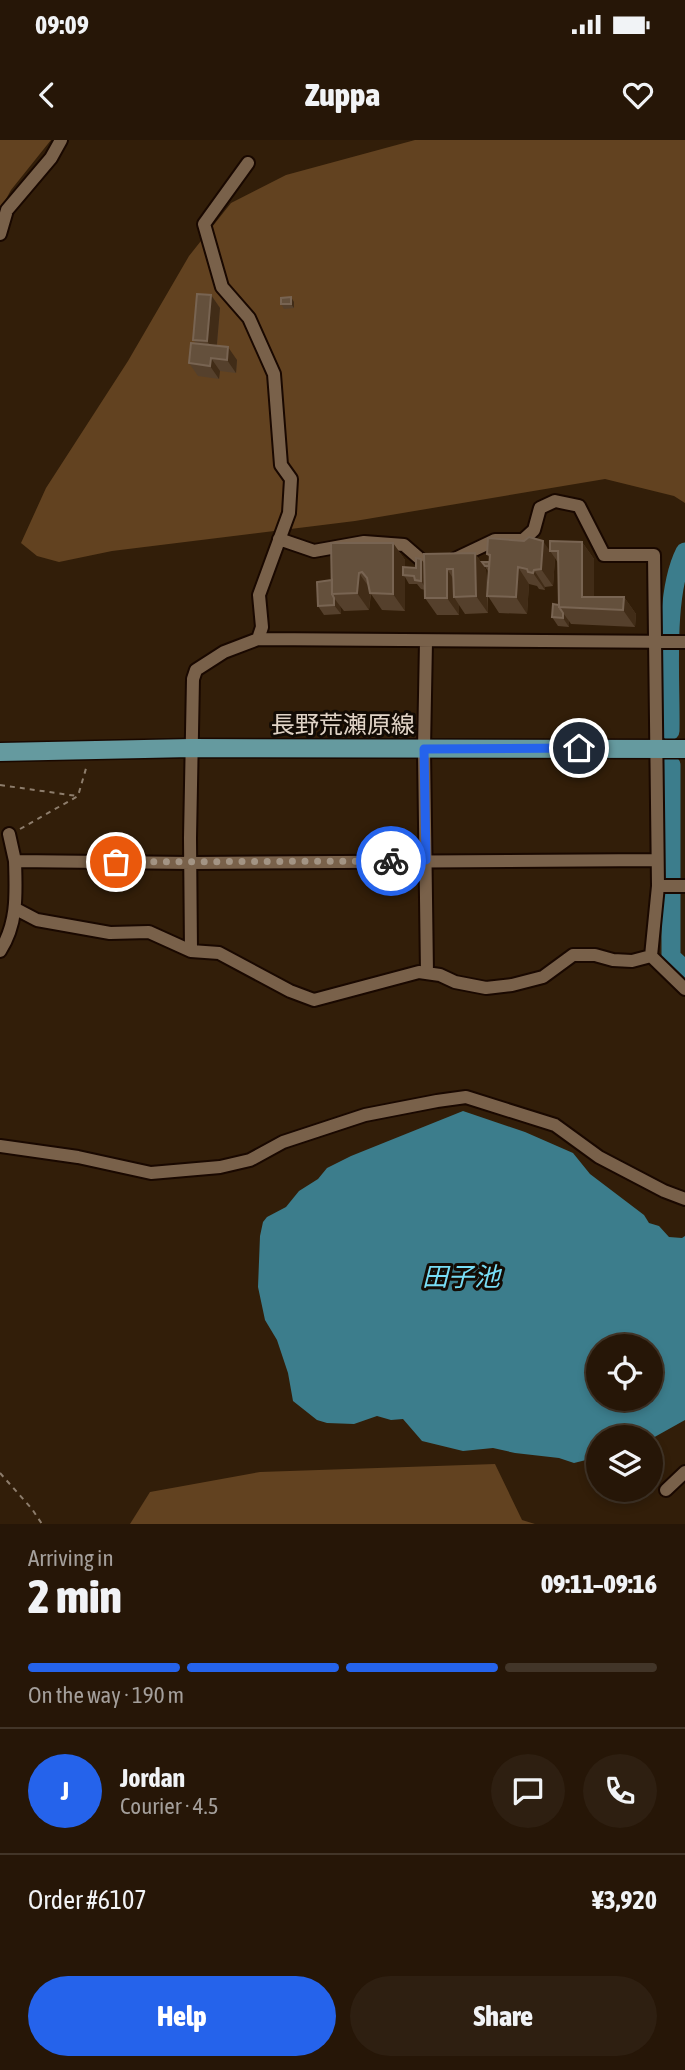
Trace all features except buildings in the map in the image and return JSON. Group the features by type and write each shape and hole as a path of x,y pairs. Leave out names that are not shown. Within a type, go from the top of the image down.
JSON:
{"main road":[{"name":"長野荒瀬原線","path":"0,752 192,748 685,748"}],"street":[{"path":"0,234 7,209 51,158 61,140"},
{"path":"248,163 204,224 222,288 249,318 274,374 281,465 291,479 289,513 259,595 262,614 258,639"},
{"path":"279,539 314,551 364,542 404,545 427,565 450,562 495,540 523,540 534,530 540,508 555,501 579,506 604,555 654,555 659,642 656,860 661,886 651,956"},
{"path":"191,951 193,679 196,670 224,652 258,639 682,642"},
{"path":"426,640 426,972"},
{"path":"0,951 7,940 16,909 15,861 9,834"},
{"path":"15,861 191,863 656,860"},
{"path":"661,886 682,886"},
{"path":"16,909 37,920 110,933 149,932 191,951 219,953 290,992 314,1000 419,972 486,988 543,977 573,955 595,955 632,961 651,956"},
{"path":"651,956 685,989"},
{"path":"0,1146 78,1157 151,1173 220,1167 250,1160 283,1142 365,1115 466,1097 555,1125 599,1157 685,1199"},
{"path":"666,1490 685,1472"}],"path":[{"path":"9,834 78,796 91,750"},
{"path":"0,785 78,796"},
{"path":"0,1473 42,1524"}],"shaded area":[{"path":"0,140 51,140 11,190 0,210"},
{"path":"415,140 685,140 685,503 674,496 605,479 355,521 112,551 59,562 37,556 21,543 46,488 128,361 189,256 231,203 286,175"},
{"path":"495,1464 522,1520 535,1524 130,1524 150,1492 260,1472"}],"water":[{"name":"田子池","path":"463,1111 525,1132 573,1153 590,1174 644,1215 649,1223 659,1226 669,1237 685,1236 685,1420 663,1432 663,1425 586,1425 586,1460 574,1463 559,1458 493,1448 463,1451 422,1441 403,1419 391,1420 377,1416 354,1424 317,1420 293,1401 288,1373 277,1340 265,1320 258,1287 260,1236 267,1217 286,1207 299,1191 318,1179 327,1168"}],"waterway":[{"path":"670,731 671,614 678,570 685,552"},
{"path":"671,765 671,957 685,970"}],"way so far":[{"path":"116,862 391,861"}],"route":[{"path":"391,861 426,860 424,749 579,748"}]}
